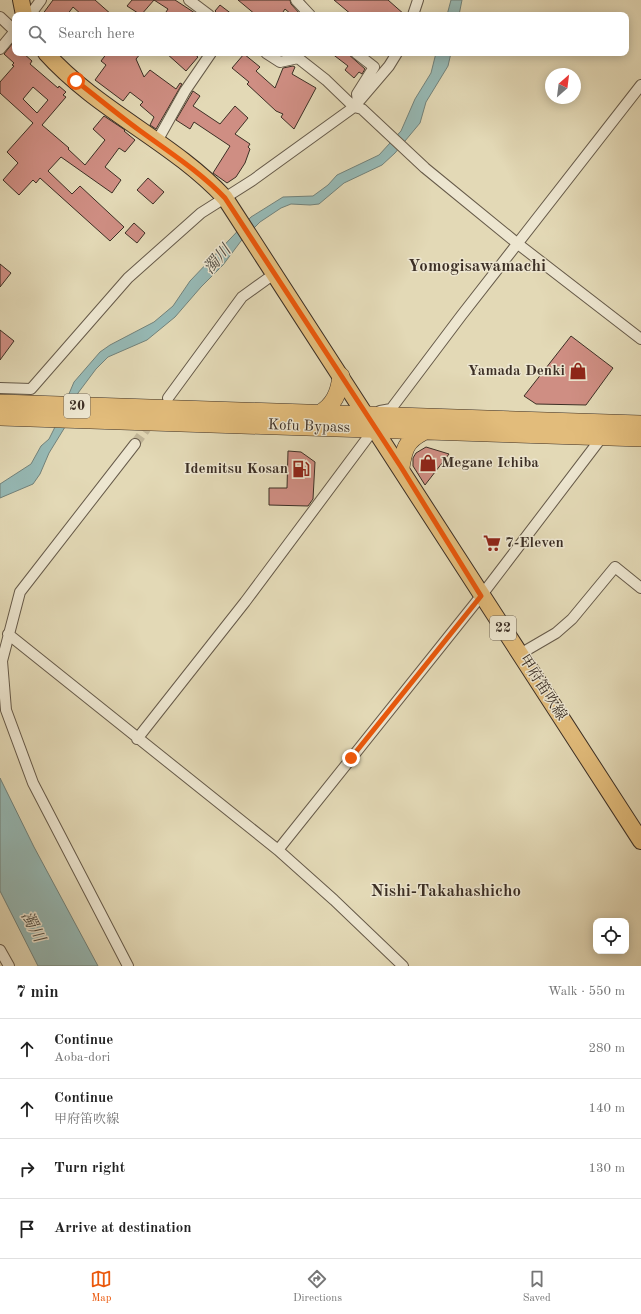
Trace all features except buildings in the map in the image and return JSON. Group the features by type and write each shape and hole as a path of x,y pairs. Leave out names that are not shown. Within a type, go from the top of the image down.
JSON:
{"highway":[{"path":"319,414 336,398 342,376"},
{"name":"Kofu Bypass","path":"0,403 641,424"},
{"name":"Kofu Bypass","path":"6,417 117,422 641,438"},
{"path":"401,467 403,456 411,438 423,432"}],"main road":[{"path":"21,0 23,12"},
{"name":"22","path":"49,56 76,81 156,142 190,165 208,180 226,200 366,415"},
{"name":"甲府笛吹線","path":"366,415 401,467 481,596 641,841"}],"street":[{"path":"32,12 41,0"},
{"path":"189,0 205,12"},
{"path":"296,0 307,12"},
{"path":"414,12 418,0"},
{"path":"0,17 12,28"},
{"path":"0,49 12,35"},
{"path":"156,142 185,91 209,56"},
{"path":"271,56 280,62 298,58 358,106 420,162 518,244 641,339"},
{"path":"358,106 357,94 374,66 360,56"},
{"path":"0,388 31,389 128,278 201,213 226,200 358,106 395,56"},
{"path":"366,415 391,408 460,316 518,244 641,85"},
{"path":"168,398 242,298 272,272"},
{"path":"137,739 245,602 374,429"},
{"path":"278,850 481,596 602,437"},
{"path":"128,966 33,783 6,710 2,661 20,592 135,444"},
{"path":"520,654 562,629 615,567 641,588"},
{"path":"8,634 137,739 278,850 334,900 403,966"},
{"path":"0,950 9,966"}],"water":[{"path":"451,0 462,0 460,12 448,12"},
{"name":"濁川","path":"435,56 450,56 448,66 426,102 420,123 395,153 382,165 344,183 319,204 291,204 281,208 260,222 241,241 223,265 201,287 175,317 147,340 108,357 96,369 78,393 65,427 49,453 40,474 33,484 0,498 0,484 31,464 41,446 49,439 74,382 100,352 110,345 154,322 173,306 190,281 251,217 283,197 313,196 328,185 337,175 379,155 401,131 415,99 431,73"},
{"name":"濁川","path":"0,778 34,847 98,966 38,966 0,891"}],"tunnel":[{"path":"135,444 153,419"}],"place":[{"name":"Yamada Denki","path":"578,371"},
{"name":"Megane Ichiba","path":"428,463"},
{"name":"Idemitsu Kosan","path":"301,469"},
{"name":"7-Eleven","path":"492,543"}],"district":[{"name":"Yomogisawamachi","path":"477,266"},
{"name":"Nishi-Takahashicho","path":"446,891"}],"route":[{"path":"76,81 156,142 190,165 208,180 225,198 342,376 374,429 401,467 481,596 351,758"}]}
